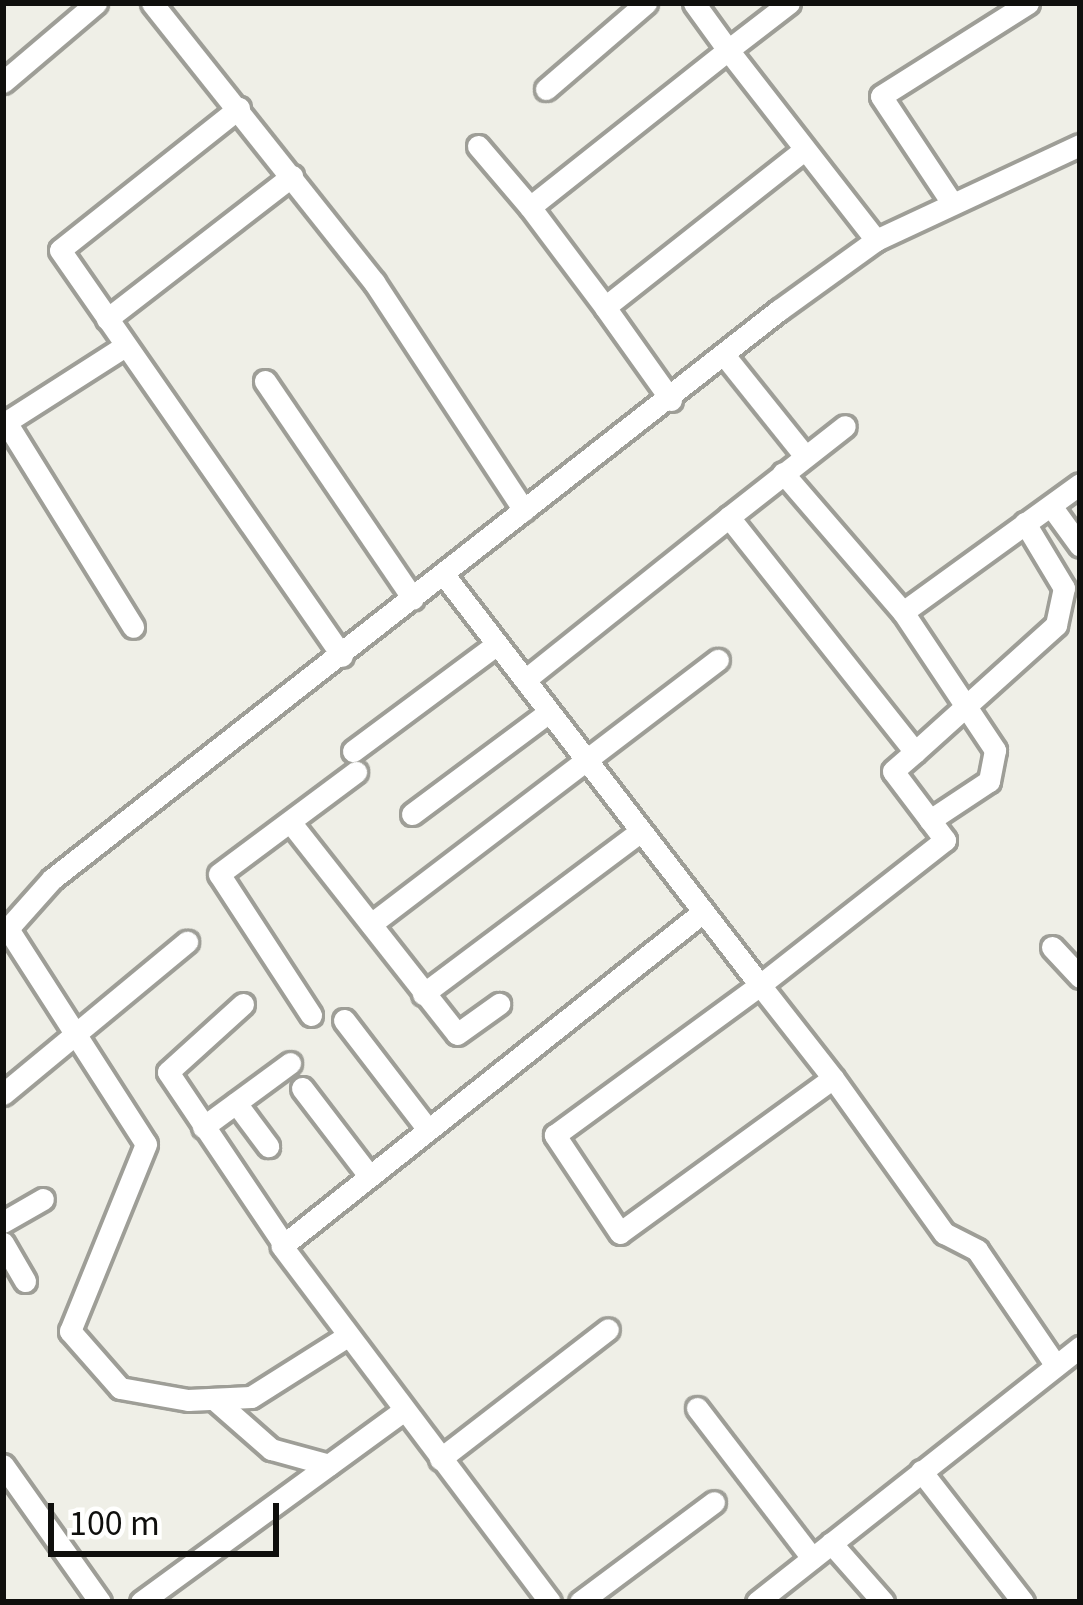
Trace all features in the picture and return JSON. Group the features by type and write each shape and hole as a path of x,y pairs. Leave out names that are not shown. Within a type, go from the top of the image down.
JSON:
{"street":[{"path":"3,82 95,3"},
{"path":"152,3 292,176 524,510"},
{"path":"546,89 646,3"},
{"path":"694,3 876,240"},
{"path":"530,207 789,3"},
{"path":"952,203 881,96 1028,3"},
{"path":"238,108 60,250 342,655"},
{"path":"478,146 530,207 671,400"},
{"path":"346,1337 251,1397 214,1399 120,1388 70,1330 146,1144 5,932 52,879 876,240 1078,149"},
{"path":"604,307 804,150"},
{"path":"107,320 292,176"},
{"path":"125,346 4,423 133,627"},
{"path":"724,355 805,456"},
{"path":"265,381 413,599"},
{"path":"525,680 845,426"},
{"path":"783,473 903,613 969,704 995,750 989,781 930,820"},
{"path":"903,613 1080,484"},
{"path":"1052,506 1080,546"},
{"path":"729,517 915,752"},
{"path":"833,1078 620,1233 604,1220 555,1136 760,985 945,840 893,771 1056,625 1064,588 1025,524"},
{"path":"444,575 833,1078 944,1233 977,1250 1056,1366"},
{"path":"311,1015 218,880 291,823 354,761 497,644"},
{"path":"371,924 589,764 718,660"},
{"path":"412,814 549,712"},
{"path":"291,823 463,1042 499,1004"},
{"path":"423,994 641,831"},
{"path":"283,1243 704,912"},
{"path":"3,1094 187,942"},
{"path":"1052,947 1080,977"},
{"path":"243,1004 169,1067 203,1127 346,1337 550,1602"},
{"path":"344,1019 426,1127"},
{"path":"203,1127 290,1063"},
{"path":"302,1088 367,1173"},
{"path":"236,1103 268,1146"},
{"path":"3,1222 44,1199"},
{"path":"3,1243 26,1281"},
{"path":"440,1459 608,1329"},
{"path":"757,1602 1080,1347"},
{"path":"214,1399 271,1449 329,1465"},
{"path":"698,1408 812,1558"},
{"path":"141,1602 403,1412"},
{"path":"3,1465 100,1602"},
{"path":"921,1471 1023,1602"},
{"path":"580,1602 714,1502"},
{"path":"830,1543 883,1602"}]}
